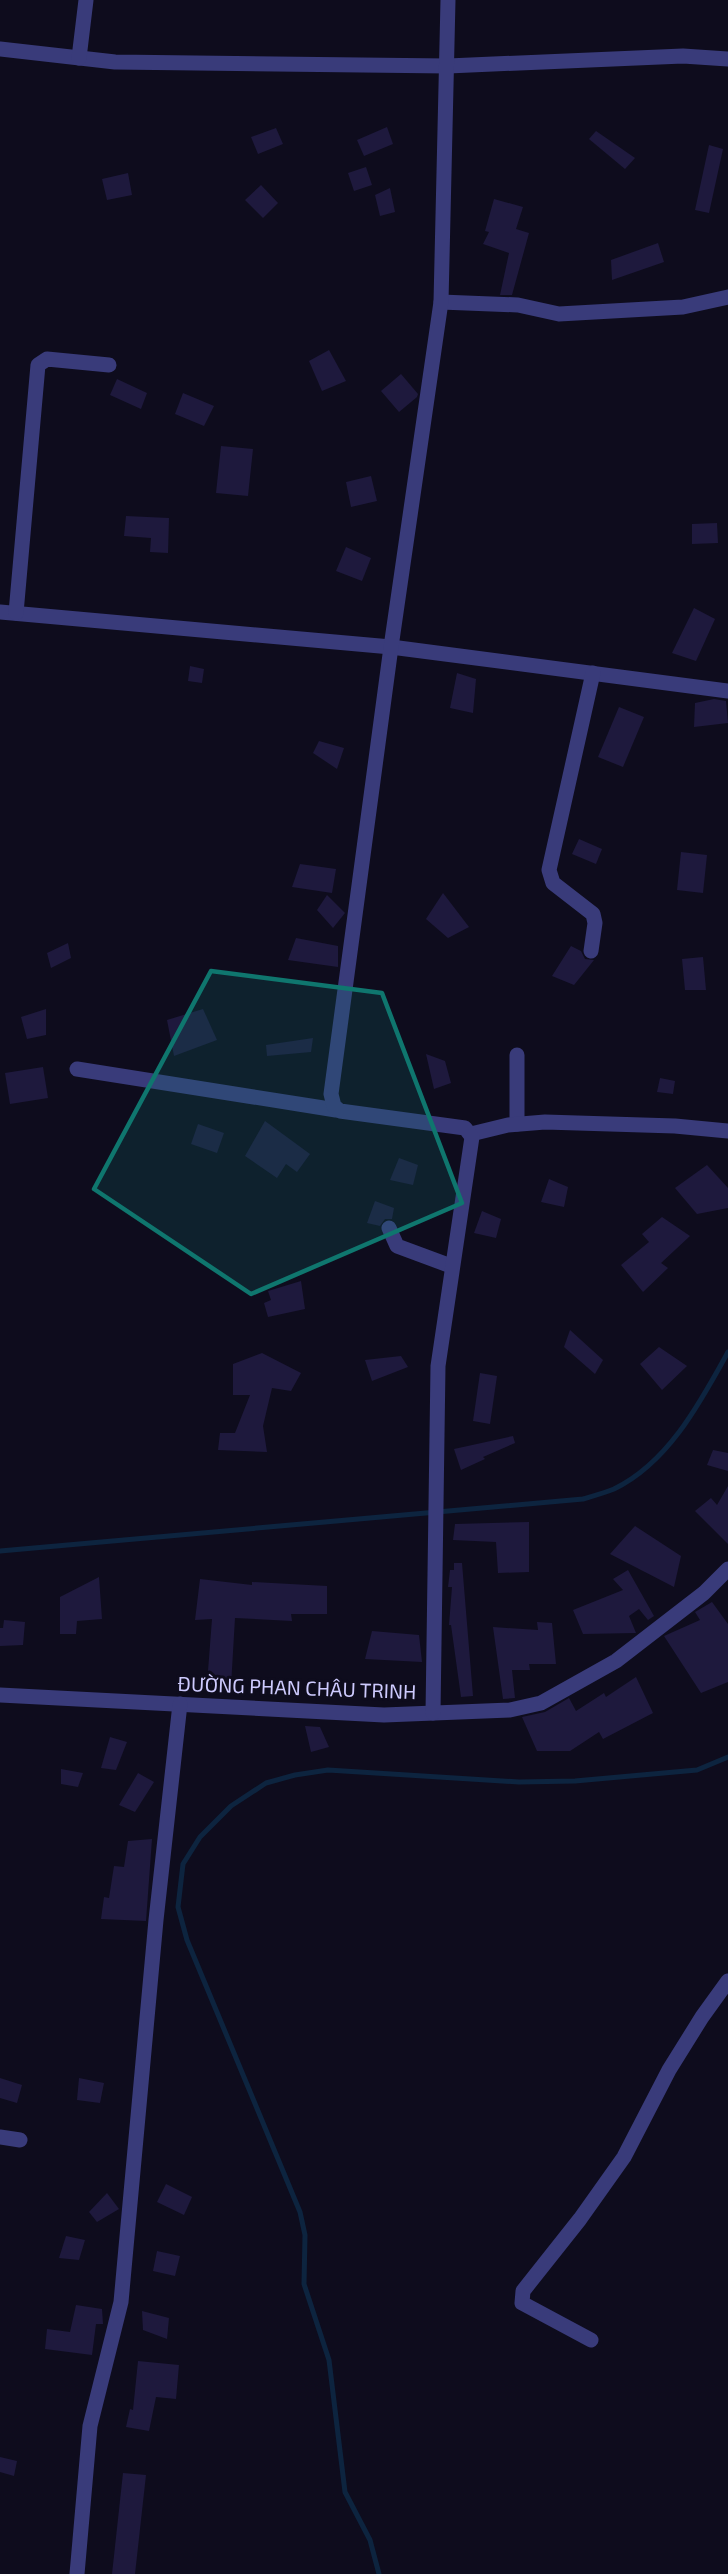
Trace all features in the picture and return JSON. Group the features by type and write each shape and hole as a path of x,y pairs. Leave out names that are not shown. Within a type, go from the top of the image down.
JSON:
{"street":[{"path":"79,58 86,0"},
{"path":"336,1110 332,1094 391,647 441,302 448,0"},
{"path":"0,49 115,62 448,66 683,56 728,59"},
{"path":"441,302 518,305 559,314 683,307 728,297"},
{"path":"16,613 38,365 47,359 110,365"},
{"path":"0,612 391,647 728,691"},
{"path":"591,951 595,923 593,914 553,883 549,870 593,673"},
{"path":"517,1055 517,1124"},
{"path":"77,1069 465,1128 471,1134"},
{"path":"471,1134 517,1124 545,1122 675,1126 728,1131"},
{"path":"433,1713 438,1366 471,1134"},
{"path":"389,1228 397,1246 451,1266"},
{"name":"ĐƯỜNG PHAN CHÂU TRINH","path":"0,1695 384,1715 510,1710 541,1702 616,1661 704,1593 728,1569"},
{"path":"77,2574 90,2426 121,2302 155,1932 180,1704"},
{"path":"591,2340 522,2303 523,2291 580,2219 624,2157 669,2070 728,1981"},
{"path":"0,2137 20,2140"}],"highlighted area":[{"path":"211,971 382,993 462,1203 251,1294 94,1189"}],"building":[{"path":"387,127 393,144 364,156 357,140"},
{"path":"276,128 283,144 258,154 251,137"},
{"path":"596,131 635,158 625,169 589,139"},
{"path":"709,145 723,149 709,213 695,210"},
{"path":"366,167 372,185 354,191 348,173"},
{"path":"128,173 132,195 107,200 102,179"},
{"path":"261,185 278,203 263,218 245,200"},
{"path":"390,188 395,212 380,216 375,195"},
{"path":"494,199 523,207 516,229 529,233 512,295 500,295 509,253 483,244 489,232 485,231"},
{"path":"658,243 664,262 612,280 611,260"},
{"path":"329,350 346,381 322,391 309,361"},
{"path":"401,374 418,394 399,412 381,391"},
{"path":"117,379 147,393 141,409 110,395"},
{"path":"183,393 214,406 204,426 175,414"},
{"path":"221,446 253,449 248,496 216,493"},
{"path":"371,476 377,501 351,507 346,482"},
{"path":"126,516 169,518 168,553 150,552 151,538 124,536"},
{"path":"717,523 718,543 692,544 692,524"},
{"path":"346,547 371,558 362,581 336,571"},
{"path":"694,608 715,619 696,661 672,653"},
{"path":"190,666 204,669 202,683 188,681"},
{"path":"457,673 476,679 473,713 450,708"},
{"path":"714,699 726,701 728,723 694,727 695,703"},
{"path":"619,707 644,717 623,767 598,757"},
{"path":"319,741 344,748 337,769 313,753"},
{"path":"579,839 602,849 596,864 572,854"},
{"path":"681,852 707,855 703,893 677,890"},
{"path":"300,864 336,869 332,893 292,887"},
{"path":"443,893 469,927 448,938 426,919"},
{"path":"327,895 345,913 333,928 317,910"},
{"path":"296,938 338,946 338,967 288,960"},
{"path":"68,943 71,958 51,968 47,953"},
{"path":"571,946 581,951 585,959 594,960 574,985 552,976"},
{"path":"703,957 706,990 685,990 682,959"},
{"path":"46,1009 46,1035 27,1039 21,1017"},
{"path":"203,1009 217,1040 174,1056 167,1020"},
{"path":"313,1038 311,1052 267,1056 266,1045"},
{"path":"426,1054 445,1061 451,1083 434,1089"},
{"path":"43,1067 48,1098 10,1104 5,1073"},
{"path":"660,1078 675,1081 673,1094 657,1092"},
{"path":"265,1121 310,1154 297,1172 286,1164 277,1178 245,1156"},
{"path":"198,1124 224,1133 217,1153 191,1144"},
{"path":"399,1158 418,1165 413,1185 390,1180"},
{"path":"707,1165 728,1188 728,1208 697,1214 675,1188"},
{"path":"549,1179 568,1187 564,1207 541,1202"},
{"path":"375,1201 394,1208 392,1219 385,1219 380,1226 367,1223"},
{"path":"482,1211 501,1219 496,1238 474,1233"},
{"path":"662,1217 690,1236 661,1263 668,1268 643,1292 621,1265 649,1242 642,1234"},
{"path":"301,1281 305,1309 268,1317 264,1303 271,1300 268,1291"},
{"path":"570,1330 603,1360 595,1374 564,1347"},
{"path":"659,1347 687,1366 662,1390 640,1364"},
{"path":"262,1353 301,1373 291,1391 272,1388 263,1426 267,1452 218,1450 220,1433 235,1433 250,1395 233,1395 233,1364"},
{"path":"401,1356 408,1367 372,1381 365,1360"},
{"path":"480,1373 497,1376 490,1424 473,1421"},
{"path":"513,1436 515,1443 461,1470 454,1449"},
{"path":"713,1450 728,1453 728,1471 707,1465"},
{"path":"728,1486 728,1544 695,1511 711,1498 717,1505"},
{"path":"529,1522 529,1572 498,1573 496,1542 453,1540 455,1524"},
{"path":"635,1526 681,1556 674,1587 610,1554"},
{"path":"454,1563 462,1563 473,1696 461,1697 451,1625 449,1625 452,1587 448,1587 450,1570 454,1570"},
{"path":"628,1570 654,1616 648,1620 639,1609 629,1616 636,1633 583,1634 573,1610 623,1590 613,1579"},
{"path":"99,1577 102,1619 77,1621 76,1634 60,1634 60,1597"},
{"path":"200,1579 252,1585 252,1582 327,1586 327,1614 291,1614 292,1621 235,1618 231,1686 207,1684 212,1619 195,1620"},
{"path":"712,1602 728,1624 728,1682 701,1693 664,1636 700,1620 695,1612"},
{"path":"4,1620 25,1622 23,1645 0,1646 0,1628 3,1628"},
{"path":"537,1622 552,1623 556,1664 529,1664 530,1670 512,1670 515,1698 503,1699 493,1627 538,1630"},
{"path":"372,1631 419,1635 422,1662 365,1659"},
{"path":"636,1677 653,1713 603,1739 599,1732 570,1751 537,1751 522,1717 545,1712 569,1698 576,1711 604,1693 606,1697"},
{"path":"305,1726 320,1727 329,1747 311,1752"},
{"path":"110,1737 127,1742 116,1770 101,1768"},
{"path":"61,1769 83,1773 78,1787 61,1784"},
{"path":"138,1773 154,1782 135,1812 119,1805"},
{"path":"152,1839 146,1921 101,1919 104,1897 109,1898 114,1866 124,1867 128,1841"},
{"path":"0,2078 22,2085 17,2103 0,2098"},
{"path":"79,2078 104,2083 100,2103 77,2100"},
{"path":"166,2184 192,2197 184,2215 157,2202"},
{"path":"107,2193 119,2209 97,2222 89,2212"},
{"path":"66,2236 85,2240 79,2260 59,2258"},
{"path":"157,2251 180,2256 175,2276 153,2271"},
{"path":"76,2305 102,2309 103,2324 96,2324 92,2355 45,2349 47,2329 70,2332"},
{"path":"142,2311 169,2318 167,2339 143,2330"},
{"path":"138,2361 179,2365 176,2399 156,2397 149,2431 126,2427 130,2409 133,2410"},
{"path":"0,2457 17,2461 14,2476 0,2472"},
{"path":"123,2473 146,2475 135,2574 112,2574"}],"waterway":[{"path":"0,1551 583,1499 614,1489 651,1464 681,1430 728,1352"},
{"path":"379,2574 370,2540 345,2492 329,2360 304,2284 305,2235 300,2212 187,1940 178,1907 183,1864 200,1837 231,1806 266,1783 295,1775 328,1770 519,1782 575,1781 697,1770 728,1757"}]}
